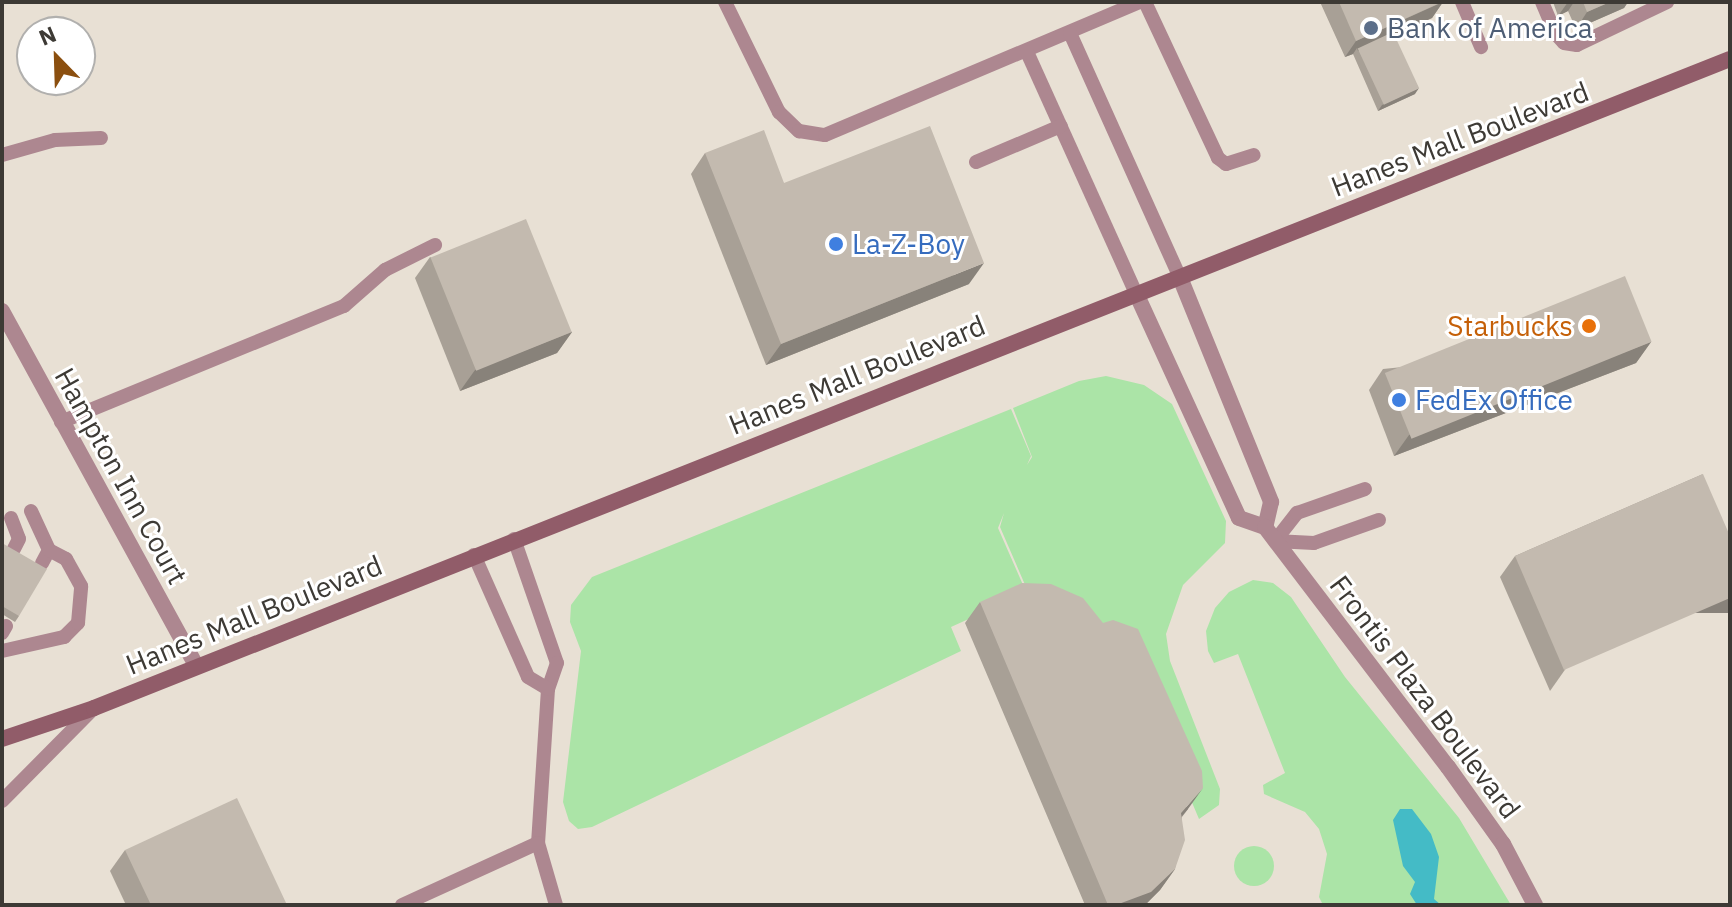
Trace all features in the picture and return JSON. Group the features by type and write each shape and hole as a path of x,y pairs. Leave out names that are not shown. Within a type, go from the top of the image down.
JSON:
{"main road":[{"name":"Hanes Mall Boulevard","path":"2,739 94,708 1730,59"}],"street":[{"path":"1179,275 1271,502 1265,527"},
{"name":"Frontis Plaza Boulevard","path":"1136,293 1239,518 1265,527 1458,780 1503,844 1535,905"},
{"name":"Hampton Inn Court","path":"2,311 196,666"}],"lane":[{"path":"725,2 779,112 799,131 825,135 1142,2 1218,158 1226,164 1254,155"},
{"path":"1462,2 1481,47"},
{"path":"1542,2 1555,33 1564,43 1577,45 1667,2"},
{"path":"1070,33 1179,275"},
{"path":"1027,52 1136,293"},
{"path":"976,162 1061,126"},
{"path":"2,155 55,140 101,138"},
{"path":"61,422 344,306 385,270 435,245"},
{"path":"1275,541 1297,513 1365,489"},
{"path":"2,651 64,637 78,623 81,586 66,559 45,557 31,511"},
{"path":"11,518 19,539 14,549"},
{"path":"1275,541 1314,543 1379,520"},
{"path":"514,539 557,663 548,689 538,843 556,905"},
{"path":"474,555 528,677 548,689"},
{"path":"2,801 94,708"},
{"path":"402,905 538,843"}],"green space":[{"path":"1106,376 1144,385 1172,404 1226,521 1225,543 1183,585 1166,634 1170,661 1220,789 1219,805 1199,819 1132,661 1029,594 1000,527 1004,513 998,528 1031,603 1006,602 951,627 961,651 592,827 578,829 569,821 563,802 581,651 570,622 571,605 592,577 1011,409 1031,456 1027,465 1032,457 1013,408 1079,381"},
{"path":"1253,580 1273,583 1291,597 1345,677 1459,818 1511,905 1323,905 1319,897 1327,854 1319,829 1305,812 1264,794 1263,785 1285,773 1238,654 1214,663 1208,651 1206,631 1215,608 1229,592"},
{"path":"1254,846 1268,852 1274,866 1268,880 1254,886 1240,880 1234,866 1240,852"}],"water":[{"path":"1400,809 1412,809 1431,834 1439,857 1434,899 1441,905 1417,905 1410,894 1415,882 1403,866 1393,820"}],"building":[{"path":"1339,2 1442,2 1356,41"},
{"path":"1583,2 1610,2 1587,12"},
{"path":"1393,32 1419,88 1384,105 1358,48"},
{"name":"La-Z-Boy","path":"930,126 984,263 781,344 705,153 764,130 784,183"},
{"path":"526,219 572,332 476,371 431,258"},
{"path":"1625,276 1652,342 1411,439 1385,373"},
{"path":"1703,474 1730,536 1730,598 1564,670 1515,556"},
{"path":"2,543 47,569 19,616 2,606"},
{"path":"1022,583 1051,584 1083,598 1103,623 1113,620 1138,629 1202,771 1203,788 1181,813 1185,840 1175,869 1151,892 1116,905 1108,905 980,602"},
{"path":"237,798 287,905 151,905 125,850"}],"place":[{"name":"Bank of America","path":"1371,28"},
{"name":"La-Z-Boy","path":"836,244"},
{"name":"Starbucks","path":"1589,326"},
{"name":"FedEx Office","path":"1399,400"}]}
